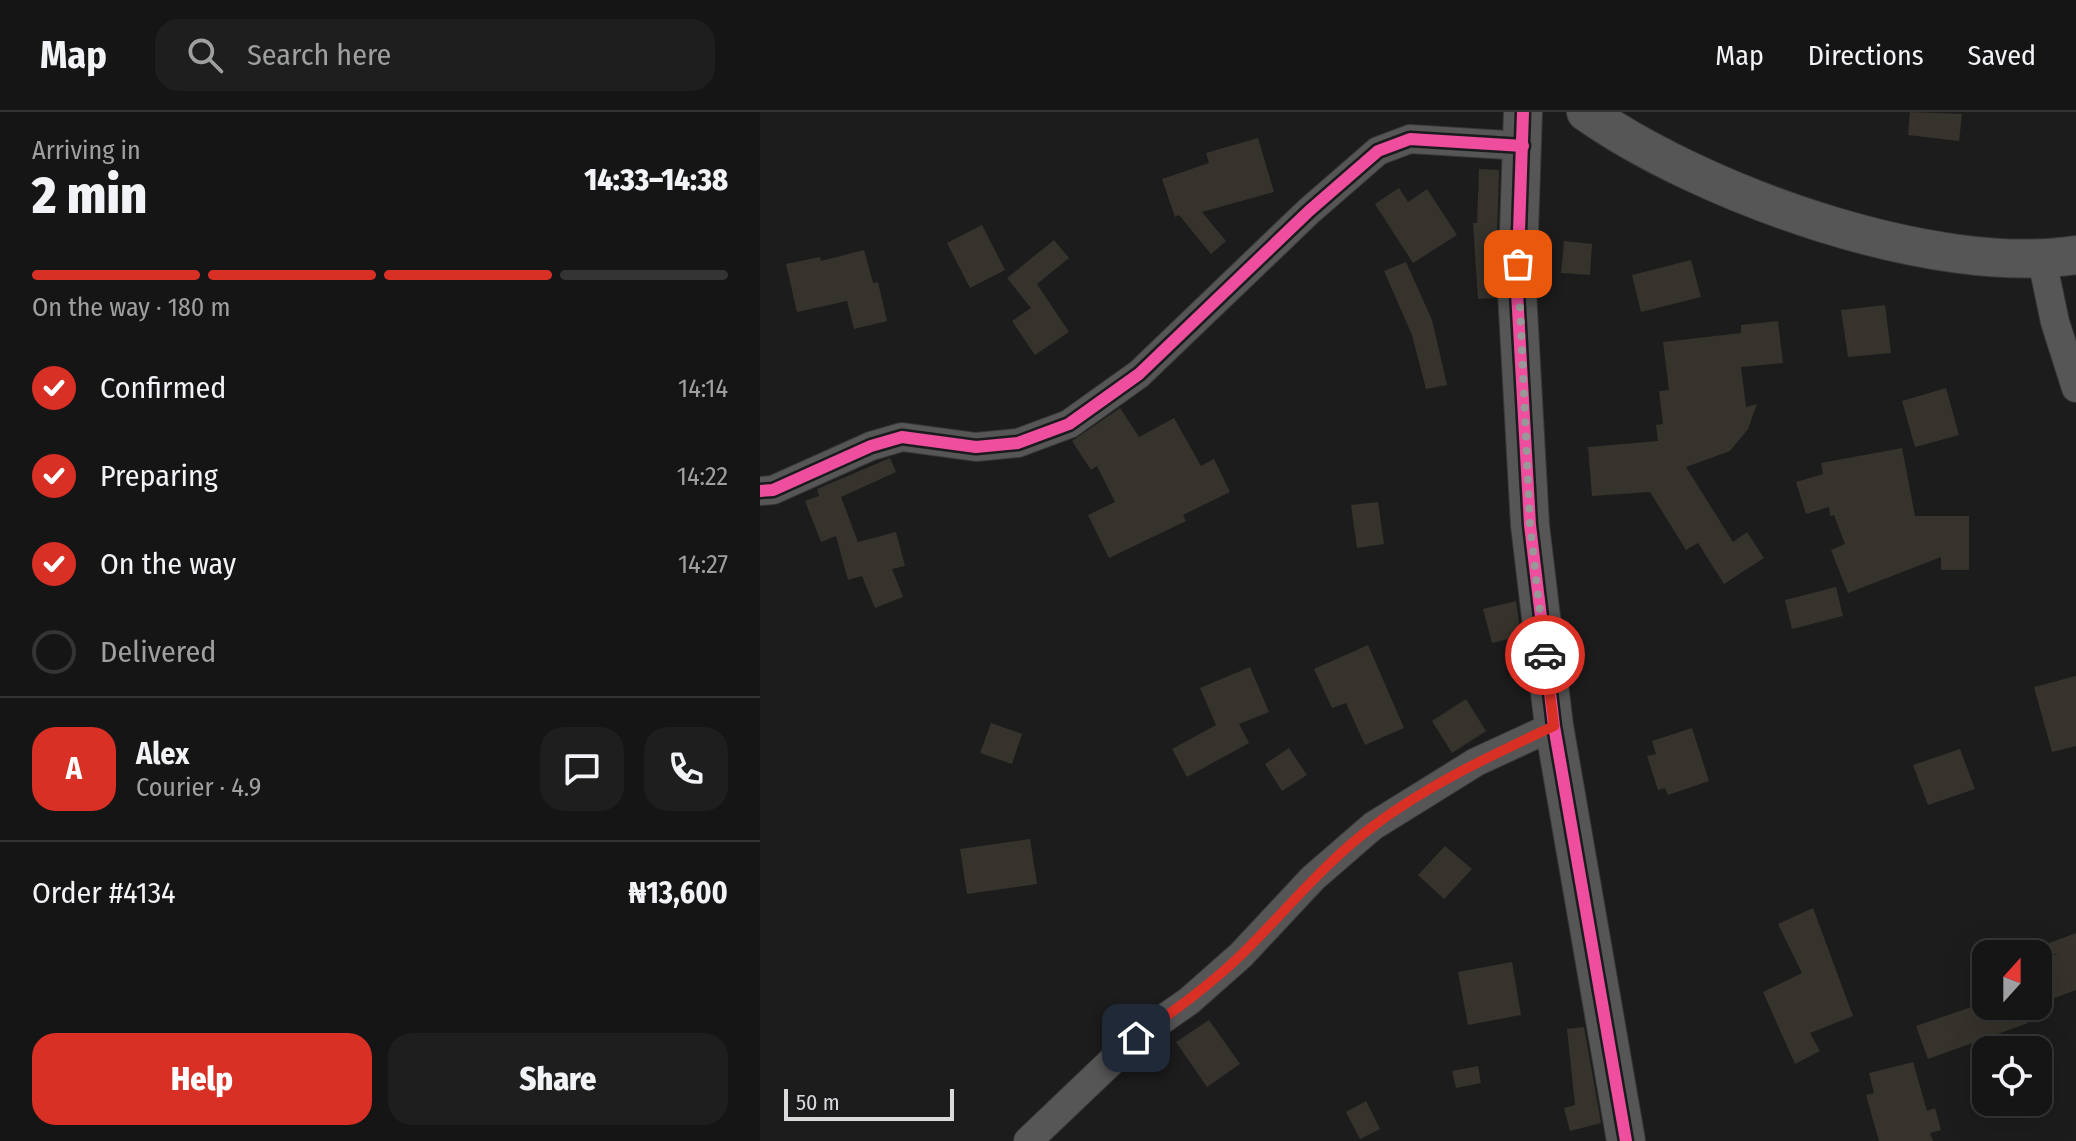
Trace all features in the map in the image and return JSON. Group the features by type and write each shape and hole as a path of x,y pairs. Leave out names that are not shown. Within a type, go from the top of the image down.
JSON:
{"street":[{"path":"1586,112 1721,186 1807,217 1929,249 2059,258 2055,322 2076,388"},
{"path":"760,491 773,490 871,446 902,437 976,447 1004,445 1018,443 1069,424 1139,374 1309,211 1378,151 1410,139 1523,129 1517,292 1530,525 1554,726 1626,1141"},
{"path":"1028,1141 1136,1038 1189,1001 1241,955 1313,878 1373,826 1476,762 1554,726"}],"building":[{"path":"1910,112 1962,114 1959,141 1908,135"},
{"path":"1258,138 1274,192 1202,212 1226,241 1211,254 1179,215 1175,217 1162,179 1209,163 1206,153"},
{"path":"1479,169 1499,170 1495,298 1478,299 1473,223 1477,223"},
{"path":"1399,188 1408,202 1427,189 1457,235 1413,263 1375,204"},
{"path":"982,225 1005,270 970,288 947,243"},
{"path":"1054,240 1069,258 1037,284 1069,332 1035,355 1012,321 1031,308 1007,278"},
{"path":"1564,241 1592,244 1590,275 1561,273"},
{"path":"864,250 873,283 878,282 887,321 854,329 847,301 797,312 786,264 820,257 821,261"},
{"path":"1691,260 1701,297 1641,312 1632,275"},
{"path":"1406,262 1432,320 1447,385 1426,389 1412,335 1384,271"},
{"path":"1885,305 1891,353 1848,357 1841,310"},
{"path":"1778,321 1783,363 1741,367 1746,407 1757,404 1748,429 1730,451 1686,467 1733,542 1747,532 1764,558 1724,584 1698,543 1686,550 1650,492 1592,496 1588,447 1658,441 1656,425 1663,424 1659,391 1669,390 1663,342 1741,333 1741,325"},
{"path":"1946,388 1959,435 1915,447 1902,401"},
{"path":"1120,408 1139,437 1174,418 1201,466 1214,459 1230,492 1183,515 1186,521 1109,558 1088,515 1115,502 1097,466 1091,470 1072,441"},
{"path":"1902,448 1915,516 1969,516 1969,570 1941,570 1941,557 1848,593 1831,550 1845,544 1834,515 1830,516 1829,507 1806,514 1796,482 1823,474 1821,463"},
{"path":"890,458 896,472 841,497 858,542 896,532 905,566 892,569 903,597 875,608 862,576 848,580 836,536 821,542 805,501 819,496 817,489"},
{"path":"1378,502 1384,544 1357,548 1351,505"},
{"path":"1836,587 1843,616 1792,629 1785,600"},
{"path":"1516,601 1521,636 1492,643 1483,609"},
{"path":"1368,645 1404,728 1365,745 1346,703 1332,708 1314,669"},
{"path":"1250,667 1269,712 1239,724 1249,743 1187,777 1172,749 1216,725 1200,688"},
{"path":"2076,676 2076,746 2052,752 2034,687"},
{"path":"1466,699 1486,731 1452,753 1432,721"},
{"path":"991,723 1022,734 1012,764 980,753"},
{"path":"1692,728 1709,781 1668,795 1665,788 1658,790 1647,756 1656,754 1652,741"},
{"path":"1289,748 1307,775 1282,791 1265,764"},
{"path":"1960,749 1975,789 1928,805 1913,765"},
{"path":"1030,839 1037,884 967,894 960,849"},
{"path":"1445,846 1472,869 1444,899 1418,875"},
{"path":"1813,908 1853,1016 1810,1033 1820,1051 1795,1064 1763,992 1802,973 1778,924"},
{"path":"2076,933 2076,990 2052,999 2052,956 2057,954 2052,954 2052,942"},
{"path":"1512,962 1521,1015 1468,1025 1458,972"},
{"path":"1972,1007 1972,1020 2027,1020 2028,1023 1992,1036 1972,1036 1972,1043 1928,1059 1916,1026"},
{"path":"1209,1020 1240,1064 1207,1087 1176,1042"},
{"path":"1584,1027 1601,1123 1570,1131 1564,1108 1575,1105 1567,1029"},
{"path":"1913,1062 1927,1111 1935,1108 1941,1130 1930,1133 1933,1141 1879,1141 1866,1095 1874,1093 1869,1073"},
{"path":"1478,1066 1481,1083 1456,1088 1452,1071"},
{"path":"1366,1101 1380,1129 1360,1139 1346,1112"}],"cycle path":[{"path":"1523,112 1517,292 1530,525 1554,726 1626,1141"},
{"path":"760,491 773,490 871,446 902,437 976,447 1018,443 1069,424 1139,374 1309,211 1378,151 1410,139 1523,146"}],"way so far":[{"path":"1518,264 1530,525 1545,655"}],"route":[{"path":"1136,1038 1189,1001 1241,955 1313,878 1373,826 1476,762 1554,726 1545,655"}]}
